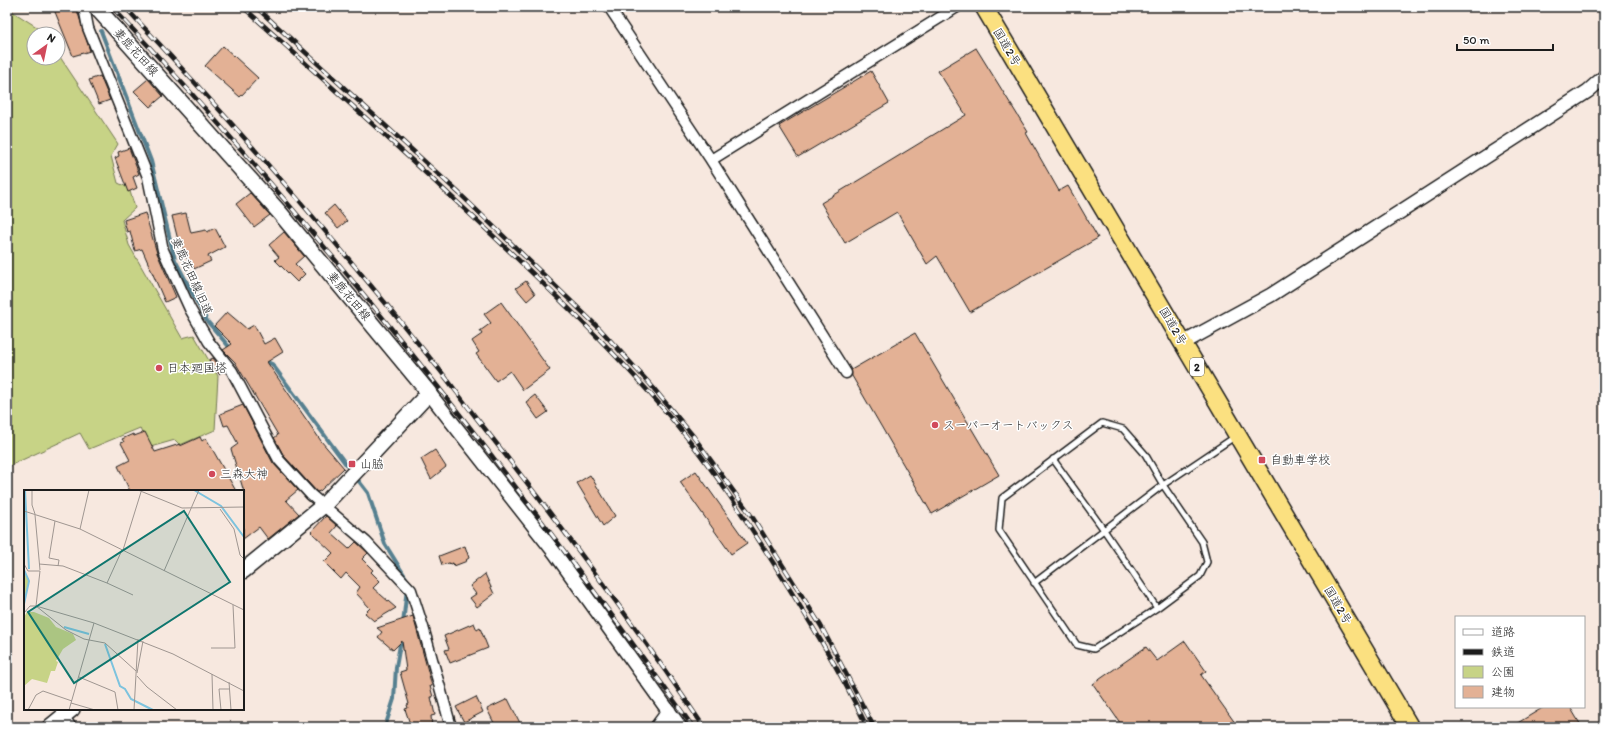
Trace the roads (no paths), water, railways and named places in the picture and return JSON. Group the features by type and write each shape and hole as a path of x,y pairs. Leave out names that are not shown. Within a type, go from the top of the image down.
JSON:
{"highway":[{"name":"国道2号","path":"984,7 1410,727"}],"main road":[{"name":"妻鹿花田線","path":"96,7 280,213 429,393"},
{"path":"244,570 324,505 429,393"},
{"path":"50,727 69,717"}],"street":[{"name":"妻鹿花田線旧道","path":"84,7 88,28 148,177 163,250 190,309 210,342 232,372 280,460 311,495 366,542 411,590 451,727"},
{"path":"610,7 711,160 846,373"},
{"path":"711,160 957,7"},
{"path":"1183,343 1271,295 1588,91 1604,77"},
{"path":"429,393 555,553 680,727"},
{"path":"657,727 669,710"}],"lane":[{"path":"1102,423 1123,429 1145,454 1163,485 1202,542 1207,562 1200,576 1157,608 1094,648 1077,645 999,530 1002,498 1053,459 1102,423"},
{"path":"1034,583 1163,485 1237,436"},
{"path":"1053,459 1157,608"}],"waterway":[{"path":"101,31 151,161 175,260 207,321 231,349"},
{"path":"262,360 272,364 348,467"},
{"path":"358,480 368,493 385,544 408,581"},
{"path":"403,624 407,588"},
{"path":"385,727 394,699 396,667 401,639"}],"railway":[{"path":"112,7 267,179 414,357 556,540 693,727"},
{"path":"125,7 204,92 281,180 356,268 436,366 537,495 650,649 704,727"},
{"path":"243,7 341,95 527,268 623,363 668,414 712,470 774,564 834,664 867,727"},
{"path":"256,7 460,194 599,328 650,384 694,437 753,518 821,626 874,727"}],"place":[{"name":"日本廻国塔","path":"159,368"},
{"name":"スーパーオートバックス","path":"935,425"},
{"name":"自動車学校","path":"1262,460"},
{"name":"山脇","path":"352,464"},
{"name":"三森大神","path":"212,474"}]}
